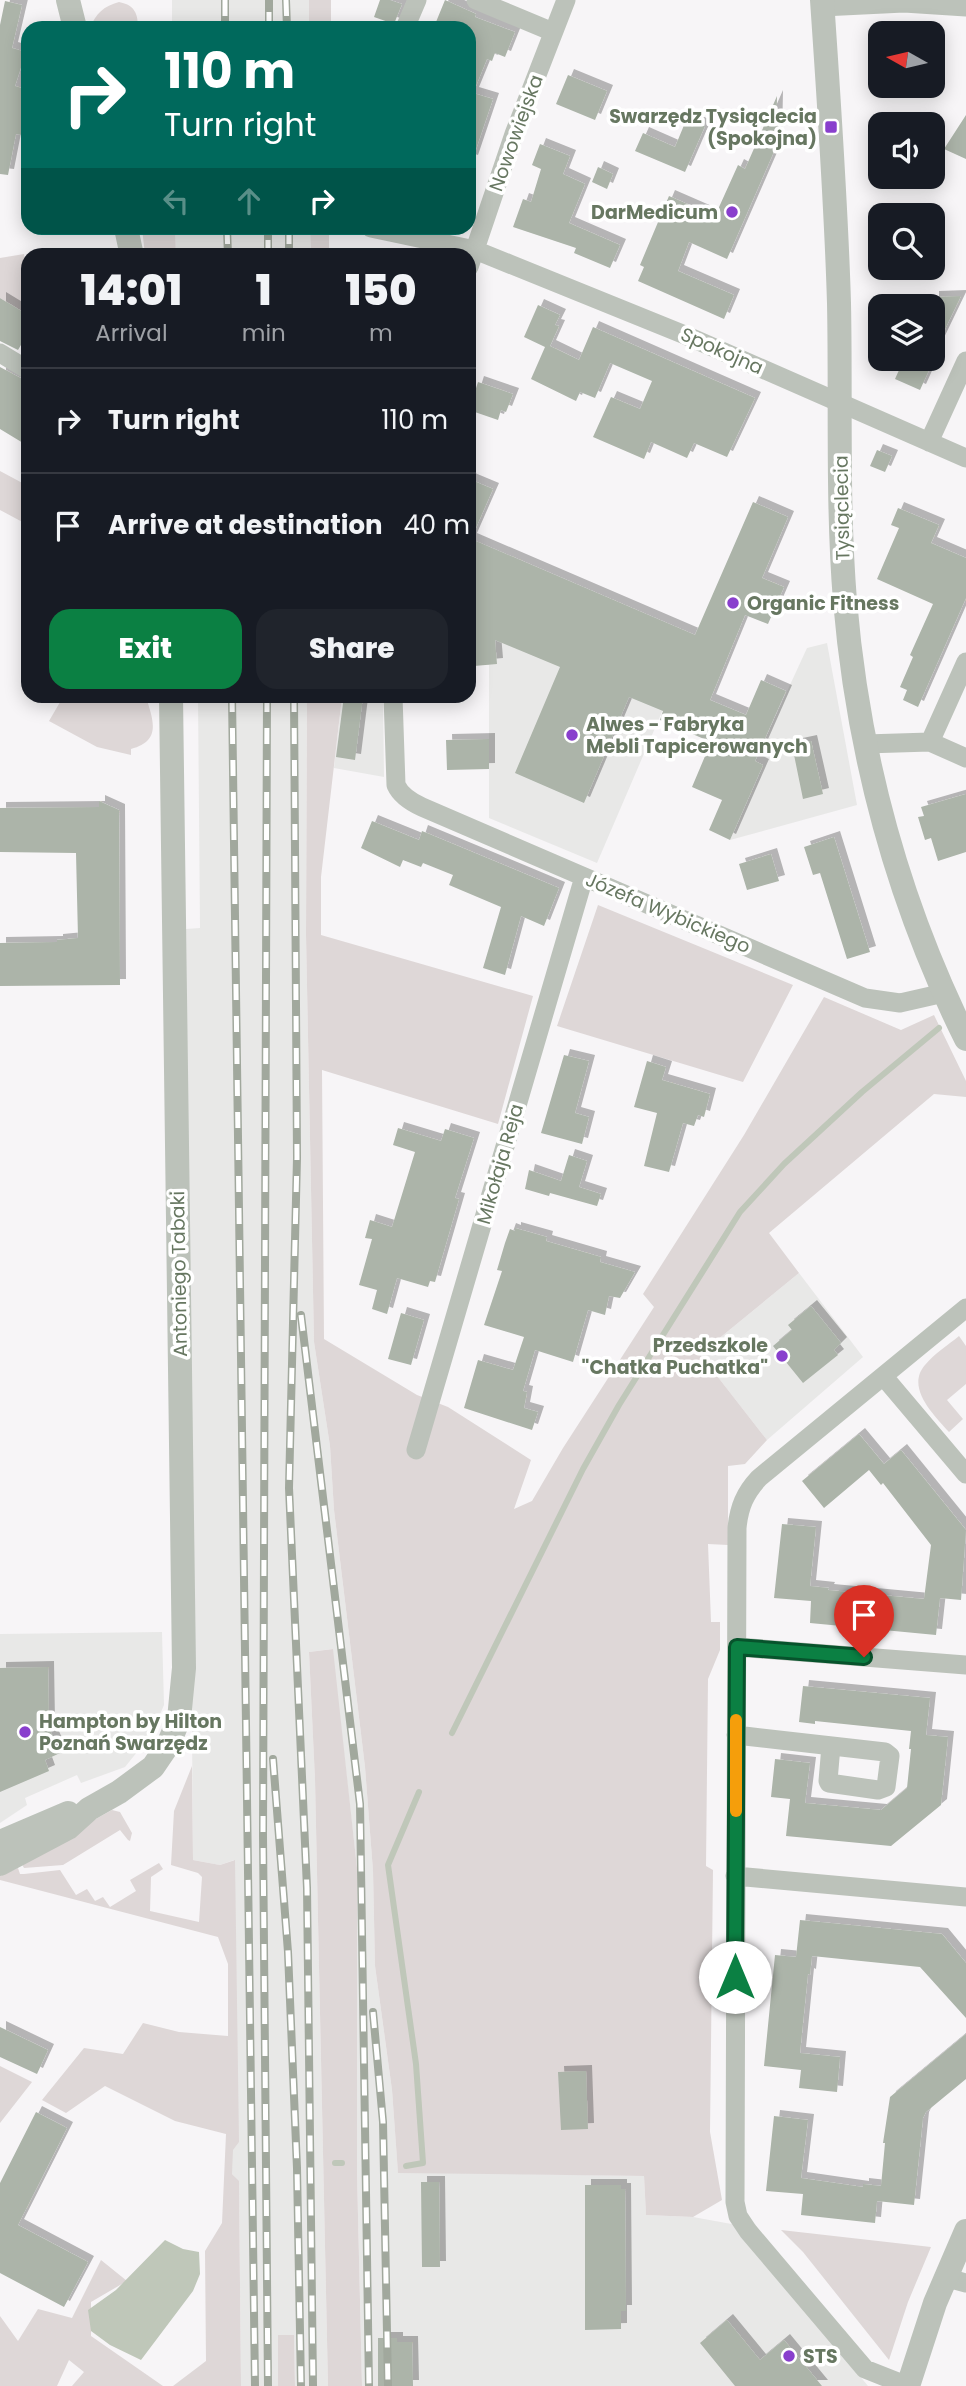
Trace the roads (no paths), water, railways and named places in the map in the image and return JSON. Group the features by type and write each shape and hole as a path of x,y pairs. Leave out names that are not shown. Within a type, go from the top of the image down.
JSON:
{"street":[{"path":"68,0 73,21"},
{"path":"408,21 417,0"},
{"path":"476,0 553,32"},
{"name":"Nowowiejska","path":"476,248 514,134 566,0"},
{"path":"822,3 905,3 966,7"},
{"name":"Tysiąclecia","path":"822,3 835,201 845,598 853,671 865,744 894,859 944,993 966,1039"},
{"name":"Spokojna","path":"394,235 436,248"},
{"name":"Spokojna","path":"476,260 685,335 966,458"},
{"path":"0,354 21,366"},
{"path":"929,442 966,361"},
{"path":"930,742 966,662"},
{"name":"Antoniego Tabaki","path":"0,1864 68,1828 89,1809 140,1778 158,1761 176,1728 184,1682 171,703"},
{"name":"Józefa Wybickiego","path":"393,703 394,776 399,792 422,807 865,998 900,1003 944,993"},
{"path":"865,744 930,742 966,758"},
{"name":"Mikołaja Reja","path":"416,1450 584,877"},
{"path":"966,1308 775,1465 748,1491 740,1507 737,1528 734,2165 735,2202 738,2216 748,2231 865,2369 908,2386 955,2280 966,2231"},
{"path":"884,1377 966,1474"},
{"path":"737,1647 966,1665"},
{"path":"736,1735 831,1746"},
{"name":"Antoniego Tabaki","path":"0,1842 64,1814 89,1809"},
{"path":"735,1876 966,1897"}],"waterway":[{"path":"452,1733 583,1469 619,1405 740,1212 784,1164 862,1092 939,1028"},
{"path":"406,2166 423,2163 416,2064 388,1865 419,1792"},
{"path":"335,2163 342,2163"}],"railway":[{"path":"225,0 225,21"},
{"path":"269,0 269,21"},
{"path":"286,0 287,21"},
{"path":"227,235 228,248"},
{"path":"268,235 268,248"},
{"path":"289,235 289,248"},
{"path":"232,703 255,2386"},
{"path":"267,703 263,1836 268,2386"},
{"path":"294,703 297,1158 289,1488 307,1888 313,2386"},
{"path":"301,1315 360,1804 369,2386"},
{"path":"273,1759 288,1952 297,2168 301,2386"},
{"path":"373,2012 383,2122 388,2386"}],"place":[{"name":"Swarzędz Tysiąclecia (Spokojna)","path":"831,127"},
{"name":"DarMedicum","path":"732,212"},
{"name":"Organic Fitness","path":"733,603"},
{"name":"Alwes - Fabryka Mebli Tapicerowanych","path":"572,735"},
{"name":"Przedszkole \"Chatka Puchatka\"","path":"782,1356"},
{"name":"Hampton by Hilton Poznań Swarzędz","path":"25,1732"},
{"name":"STS","path":"789,2356"}]}
